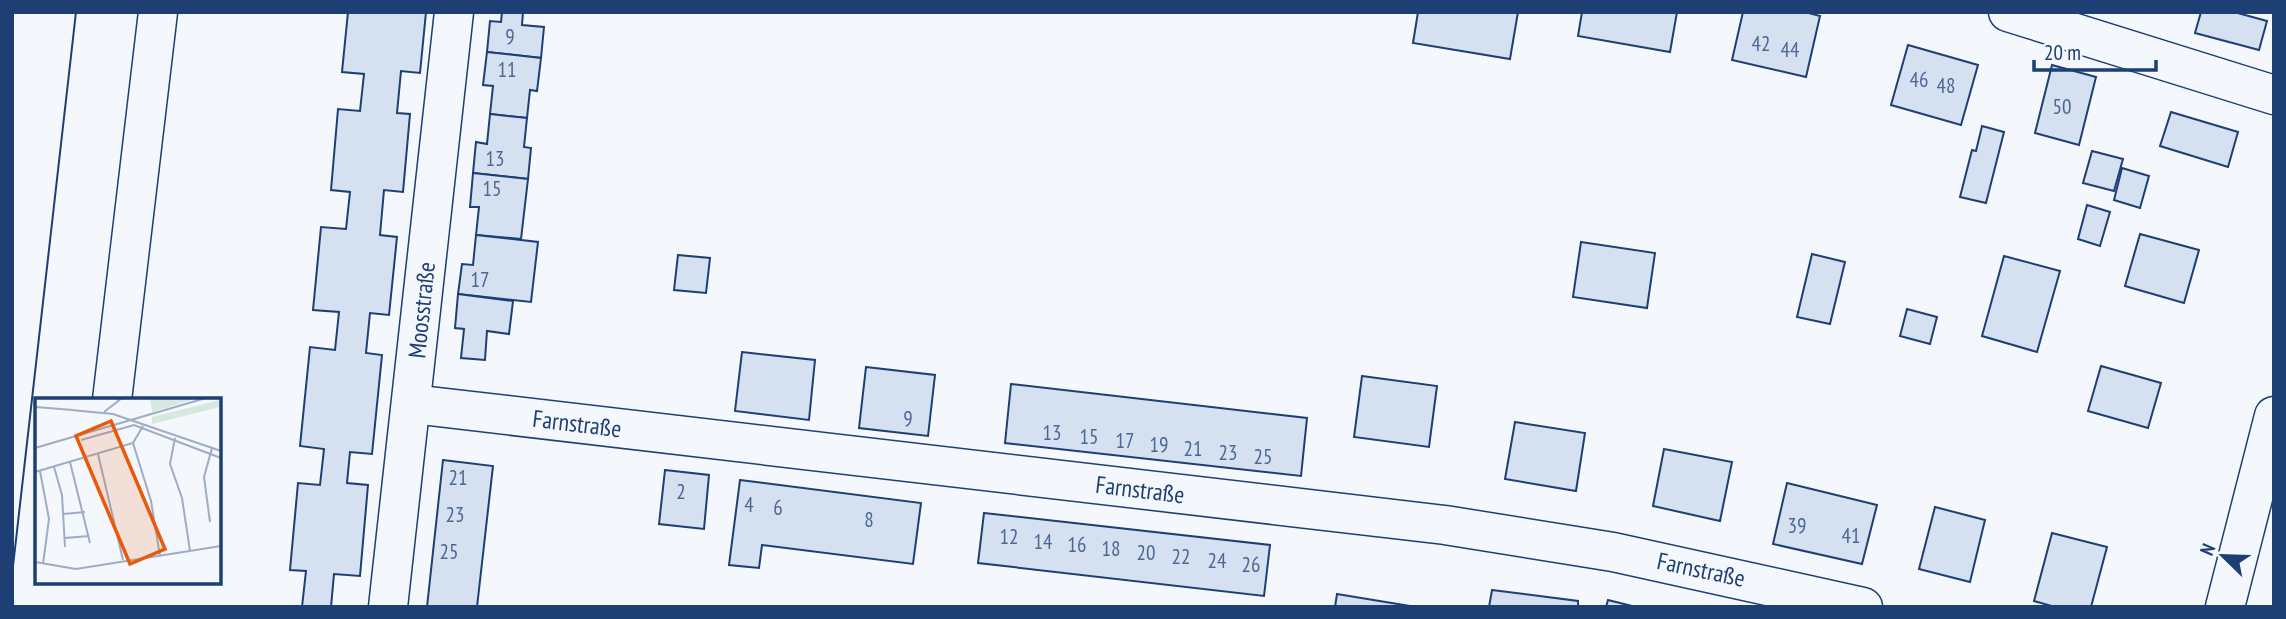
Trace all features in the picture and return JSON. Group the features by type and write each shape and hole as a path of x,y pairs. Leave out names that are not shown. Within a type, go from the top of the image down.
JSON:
{"street":[{"path":"112,398 158,12"},
{"name":"Moosstraße","path":"388,607 454,12"},
{"path":"2008,12 2274,95"},
{"name":"Farnstraße","path":"412,404 1445,525 1613,552 1863,607"},
{"path":"2225,607 2274,416"}],"building":[{"path":"348,12 426,12 420,73 401,71 397,113 410,114 403,192 384,190 380,235 397,237 389,315 370,313 366,353 382,355 372,454 350,452 347,483 368,485 360,576 334,574 331,607 302,607 306,571 290,570 298,483 320,485 324,449 300,446 310,347 335,350 339,312 313,310 321,227 346,229 350,192 331,190 338,109 360,111 364,74 342,72"},
{"path":"502,12 523,12 522,25 544,27 541,58 487,52 490,21 501,22"},
{"path":"1418,12 1518,12 1510,59 1413,43"},
{"path":"1582,12 1677,12 1670,52 1578,36"},
{"path":"1743,12 1805,12 1820,16 1806,77 1732,60"},
{"path":"2201,12 2234,12 2267,21 2259,50 2195,33"},
{"path":"1908,45 1978,65 1961,125 1891,105"},
{"path":"487,52 541,58 537,91 530,90 527,118 490,114 493,86 483,85"},
{"path":"2052,65 2096,77 2079,145 2035,133"},
{"path":"2171,112 2238,132 2228,167 2160,146"},
{"path":"490,114 527,118 524,147 531,148 528,179 473,173 476,142 487,144"},
{"path":"1982,126 2004,132 1986,203 1960,197 1972,150 1976,151"},
{"path":"2092,151 2123,159 2114,191 2083,183"},
{"path":"2122,168 2149,176 2140,208 2114,200"},
{"path":"473,173 528,179 521,239 476,235 479,207 470,207"},
{"path":"2087,205 2110,212 2100,246 2078,239"},
{"path":"2140,234 2199,250 2184,303 2125,286"},
{"path":"476,235 538,242 531,302 458,294 462,264 473,265"},
{"path":"1581,242 1655,253 1647,308 1573,297"},
{"path":"1812,254 1845,262 1830,324 1797,317"},
{"path":"678,255 710,258 706,293 674,290"},
{"path":"2004,256 2060,271 2037,352 1982,336"},
{"path":"458,294 513,301 509,334 487,331 485,360 461,358 464,329 455,328"},
{"path":"1907,309 1937,317 1930,344 1900,336"},
{"path":"742,352 815,360 809,420 735,411"},
{"path":"2101,366 2161,383 2148,428 2088,411"},
{"path":"866,367 935,375 928,436 859,428"},
{"path":"1362,376 1437,386 1429,447 1354,437"},
{"path":"1011,384 1307,418 1301,476 1005,443"},
{"path":"1515,422 1585,433 1576,491 1505,479"},
{"path":"1664,449 1732,462 1720,521 1653,506"},
{"path":"443,460 493,466 477,607 427,607"},
{"path":"665,470 709,475 704,529 659,524"},
{"path":"740,480 921,503 913,564 762,545 759,568 729,565"},
{"path":"1787,483 1877,505 1862,564 1773,544"},
{"path":"1935,507 1985,520 1970,582 1919,569"},
{"path":"984,513 1270,545 1264,596 978,563"},
{"path":"2052,533 2107,547 2091,607 2055,607 2034,601"},
{"path":"1492,590 1578,601 1578,607 1489,607"},
{"path":"1337,594 1416,607 1335,607"},
{"path":"1608,600 1636,607 1606,607"}],"tram line":[{"path":"12,575 76,12"}]}
